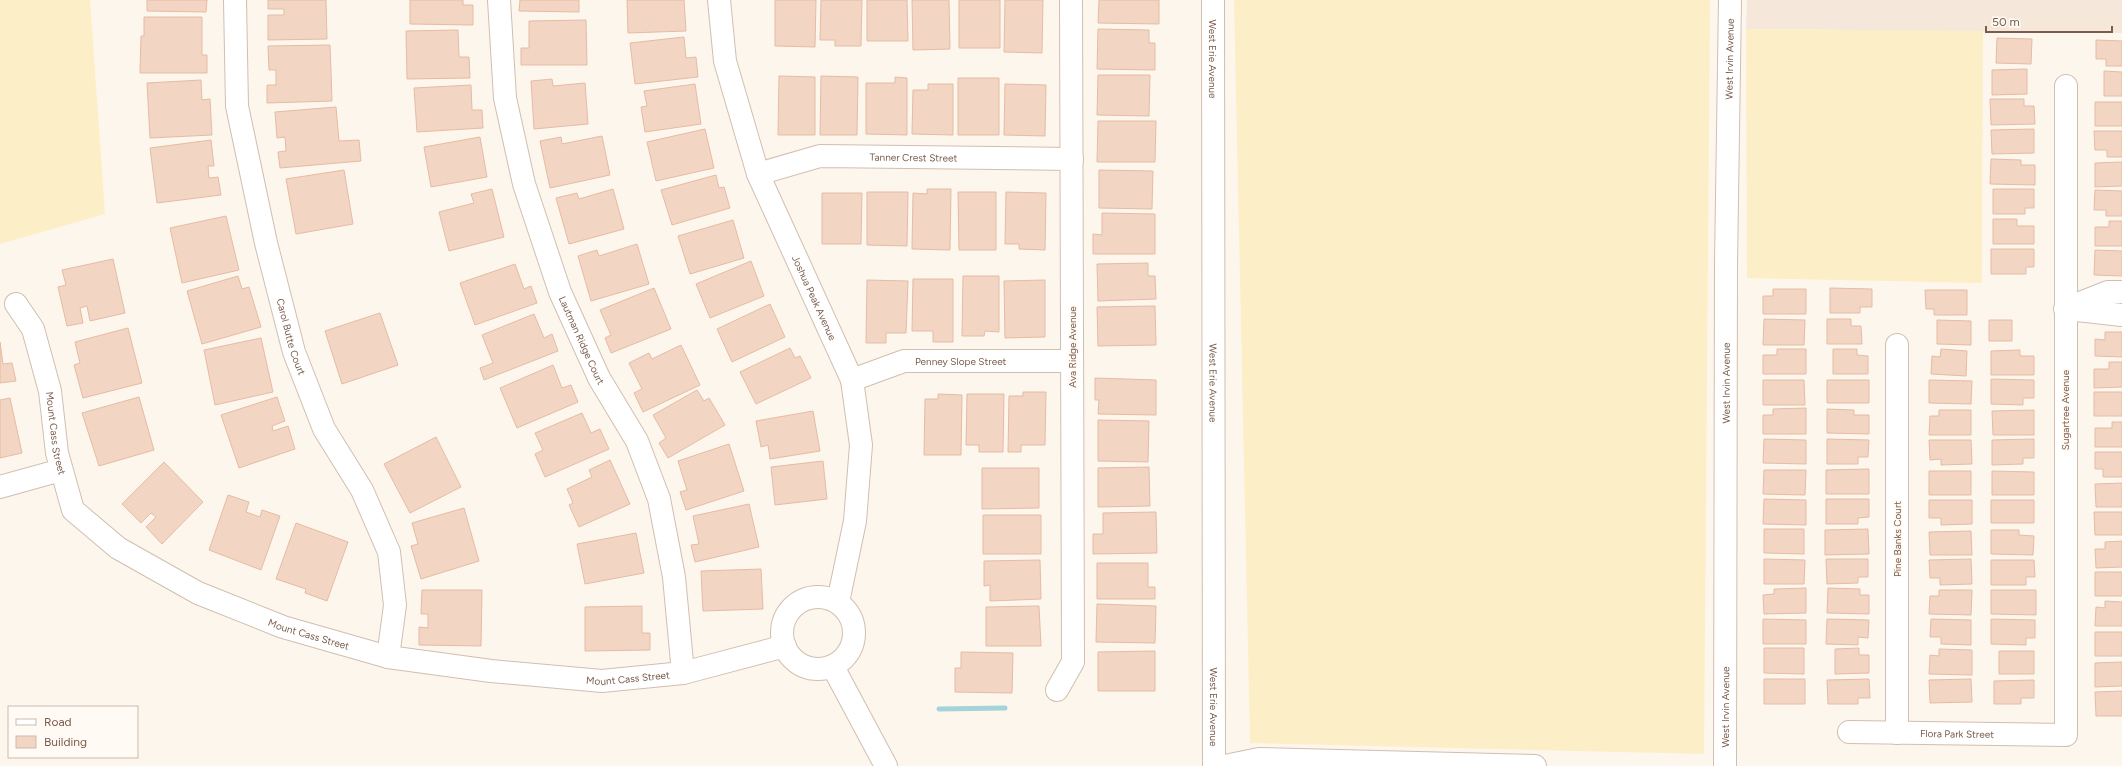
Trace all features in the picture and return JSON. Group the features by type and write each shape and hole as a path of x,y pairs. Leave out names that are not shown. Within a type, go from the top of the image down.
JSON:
{"street":[{"name":"Carol Butte Court","path":"235,0 237,106 266,243 294,352 324,429 362,490 389,552 395,605 388,657"},
{"name":"Lautman Ridge Court","path":"499,0 505,98 524,184 560,292 599,378 637,441 659,499 674,577 683,673"},
{"name":"Joshua Peak Avenue","path":"719,0 725,61 758,174 852,380 862,444 855,521 838,602"},
{"name":"Ava Ridge Avenue","path":"1057,690 1073,662 1071,0"},
{"name":"West Erie Avenue","path":"1213,0 1214,766"},
{"name":"West Irvin Avenue","path":"1725,766 1726,264 1730,0"},
{"name":"Sugartree Avenue","path":"2066,86 2066,735"},
{"name":"Tanner Crest Street","path":"758,174 820,156 1072,159"},
{"path":"2065,309 2108,292 2122,292"},
{"name":"Mount Cass Street","path":"16,304 33,329 50,391 60,470 73,510 118,548 198,593 283,627 388,657 491,671 602,681 683,673 785,646"},
{"path":"2065,309 2110,315 2122,315"},
{"name":"Pine Banks Court","path":"1897,733 1898,345"},
{"name":"Penney Slope Street","path":"852,380 904,361 1072,361"},
{"path":"0,487 60,470"},
{"path":"819,596 838,602 851,616 855,636 848,654 833,667 813,669 795,661 785,646 782,638 783,626 787,614 793,607 809,598 819,596"},
{"path":"833,667 886,766"},
{"name":"Flora Park Street","path":"1849,732 2066,735"},
{"path":"1224,766 1259,759 1535,766"}],"shaded area":[{"path":"1747,0 2122,0 2122,33 1746,29"}],"sand":[{"path":"0,0 90,0 105,214 0,244"},
{"path":"1234,0 1710,0 1704,754 1250,743"},
{"path":"1746,29 1983,31 1982,283 1747,278"}],"building":[{"path":"147,0 207,0 206,12 147,11"},
{"path":"268,0 326,0 327,39 268,40 268,15 284,15 284,9 268,9"},
{"path":"410,0 463,0 463,5 473,5 473,25 410,24"},
{"path":"520,0 579,0 579,12 519,11"},
{"path":"627,0 684,0 686,31 628,33"},
{"path":"775,0 816,0 815,47 775,46"},
{"path":"821,0 862,0 861,46 835,46 835,40 820,40"},
{"path":"867,0 907,0 908,41 867,41"},
{"path":"912,0 949,0 950,49 913,50"},
{"path":"959,0 1000,0 1000,48 959,48"},
{"path":"1005,0 1043,0 1042,53 1004,52"},
{"path":"1099,0 1159,0 1159,24 1098,23"},
{"path":"144,17 202,17 202,55 207,55 207,73 140,73 141,36 144,36"},
{"path":"586,20 587,65 521,65 521,48 529,48 529,21"},
{"path":"1098,29 1149,30 1149,43 1155,43 1155,70 1097,69"},
{"path":"458,30 459,57 469,57 470,78 407,79 406,31"},
{"path":"684,37 686,58 696,57 698,77 635,84 630,43"},
{"path":"1997,38 2032,39 2031,64 1996,63"},
{"path":"2096,40 2122,41 2122,66 2106,66 2106,59 2096,59"},
{"path":"330,45 332,101 267,103 267,85 276,85 276,70 269,70 268,46"},
{"path":"2027,69 2027,94 1992,95 1992,70"},
{"path":"2104,71 2122,72 2122,96 2104,96"},
{"path":"1098,75 1150,75 1149,116 1097,115"},
{"path":"779,76 815,77 815,135 778,135"},
{"path":"821,76 858,77 857,135 820,135"},
{"path":"895,77 907,78 907,135 866,134 866,83 895,83"},
{"path":"958,78 999,78 999,135 958,135"},
{"path":"552,79 553,86 585,83 588,124 534,129 531,81"},
{"path":"201,80 202,100 210,99 212,135 150,138 147,83"},
{"path":"695,84 701,124 645,132 641,107 647,106 644,91"},
{"path":"928,84 953,84 953,135 912,134 913,90 928,90"},
{"path":"1005,84 1046,85 1045,136 1004,135"},
{"path":"471,85 472,110 482,110 483,128 417,132 414,88"},
{"path":"1990,99 2024,99 2024,106 2034,106 2035,124 1991,125"},
{"path":"2095,102 2122,102 2122,126 2095,126"},
{"path":"336,107 339,141 359,140 361,161 280,168 278,152 286,151 285,137 277,138 275,112"},
{"path":"1098,121 1156,121 1155,162 1097,162"},
{"path":"705,129 714,168 656,181 647,142"},
{"path":"2034,129 2034,153 1992,154 1991,130"},
{"path":"2094,131 2122,131 2122,157 2107,157 2107,150 2095,150"},
{"path":"602,136 610,175 550,188 540,141 561,137 562,144"},
{"path":"480,137 487,177 431,187 424,147"},
{"path":"211,140 214,166 208,166 209,178 218,177 221,195 157,203 150,148"},
{"path":"1991,159 2021,160 2021,165 2035,165 2035,185 1990,184"},
{"path":"2122,162 2122,186 2095,187 2095,163"},
{"path":"344,170 353,224 296,234 286,179"},
{"path":"1099,170 1153,171 1152,209 1099,208"},
{"path":"716,175 719,188 724,187 730,208 672,225 661,190"},
{"path":"492,189 504,237 449,251 439,212 474,203 471,194"},
{"path":"613,189 624,229 569,244 556,198 577,193 579,199"},
{"path":"927,189 951,189 950,250 912,249 913,193 927,194"},
{"path":"1993,189 2034,189 2034,208 2025,208 2025,214 1993,214"},
{"path":"2095,190 2122,191 2122,216 2106,216 2106,210 2094,210"},
{"path":"867,192 908,192 907,246 867,245"},
{"path":"958,192 996,192 996,250 959,250"},
{"path":"1006,192 1046,193 1045,250 1019,249 1019,244 1005,244"},
{"path":"822,193 862,193 861,244 822,244"},
{"path":"1102,213 1155,214 1155,254 1093,254 1093,234 1102,235"},
{"path":"226,216 239,270 182,283 170,228"},
{"path":"1993,219 2017,219 2017,226 2034,226 2034,244 1993,244"},
{"path":"733,220 744,258 690,274 678,236"},
{"path":"2109,221 2122,221 2122,246 2095,246 2095,227 2109,227"},
{"path":"637,244 649,284 591,301 578,256 597,250 599,256"},
{"path":"1991,249 2034,249 2034,267 2026,267 2026,274 1991,274"},
{"path":"2095,250 2122,251 2122,276 2094,275"},
{"path":"113,259 125,313 90,321 87,306 80,308 83,323 67,326 58,287 66,285 62,270"},
{"path":"751,261 764,296 710,318 696,284"},
{"path":"1148,263 1148,276 1155,276 1156,299 1098,301 1097,264"},
{"path":"515,264 524,289 531,286 537,303 475,325 460,283"},
{"path":"238,276 242,289 249,287 261,327 202,344 187,291"},
{"path":"963,276 999,276 999,332 985,331 984,336 962,336"},
{"path":"913,279 953,279 953,342 933,342 933,331 912,331"},
{"path":"867,280 908,281 906,333 886,333 886,343 866,343"},
{"path":"1045,280 1045,337 1005,338 1004,281"},
{"path":"654,288 671,329 611,353 605,338 611,335 600,310"},
{"path":"1830,288 1872,289 1872,307 1860,307 1860,313 1830,313"},
{"path":"1773,289 1806,289 1806,314 1763,314 1763,296 1773,296"},
{"path":"1925,290 1967,290 1967,315 1934,315 1934,309 1926,309"},
{"path":"770,304 785,337 732,362 717,329"},
{"path":"1155,306 1156,345 1098,346 1097,307"},
{"path":"380,313 398,365 342,384 325,331"},
{"path":"534,314 544,338 552,334 558,351 484,380 480,368 493,363 482,335"},
{"path":"1764,319 1805,320 1804,345 1763,345"},
{"path":"1827,319 1851,319 1851,326 1861,326 1862,344 1827,344"},
{"path":"1937,320 1971,321 1971,345 1937,344"},
{"path":"1989,320 2012,320 2012,341 1989,341"},
{"path":"128,328 142,383 83,398 74,365 80,363 75,342"},
{"path":"2105,332 2122,332 2122,357 2095,356 2095,339 2105,340"},
{"path":"261,338 273,392 215,405 204,350"},
{"path":"0,342 3,364 12,363 16,381 0,383"},
{"path":"681,345 700,385 643,412 634,393 642,389 629,363 649,353 652,359"},
{"path":"790,348 795,358 800,356 811,378 756,404 740,372"},
{"path":"1777,349 1806,349 1806,374 1763,374 1763,355 1777,355"},
{"path":"1833,349 1857,349 1857,355 1868,356 1868,374 1833,374"},
{"path":"1941,349 1967,351 1966,376 1931,374 1932,356 1940,357"},
{"path":"2020,350 2020,356 2034,356 2034,375 1991,375 1991,351"},
{"path":"2109,362 2122,362 2122,387 2094,388 2094,369 2109,369"},
{"path":"553,365 562,388 571,385 578,402 517,428 500,388"},
{"path":"1095,378 1156,380 1156,415 1098,414 1099,400 1095,400"},
{"path":"1991,379 2034,380 2034,398 2023,398 2023,405 1991,404"},
{"path":"1763,380 1804,380 1805,405 1763,405"},
{"path":"1827,380 1869,380 1869,403 1827,403"},
{"path":"1929,380 1972,381 1971,404 1929,403"},
{"path":"697,390 704,401 709,398 725,425 668,458 659,443 666,438 653,415"},
{"path":"1023,392 1046,392 1045,445 1021,445 1021,452 1008,452 1009,396 1023,396"},
{"path":"2094,392 2122,392 2122,416 2094,416"},
{"path":"938,394 962,395 961,455 924,455 925,399 938,399"},
{"path":"967,394 1004,394 1003,452 979,452 979,445 966,445"},
{"path":"139,397 154,450 99,466 82,413"},
{"path":"277,397 285,421 272,426 273,431 288,426 295,449 239,468 221,415"},
{"path":"10,398 22,453 0,458 0,400"},
{"path":"1806,408 1806,434 1763,434 1763,415 1773,415 1773,409"},
{"path":"1827,409 1854,410 1854,415 1869,415 1869,434 1827,433"},
{"path":"1939,410 1971,410 1971,435 1929,435 1930,416 1939,416"},
{"path":"2034,410 2034,435 1993,435 1992,411"},
{"path":"813,411 820,451 770,459 768,445 761,447 756,421"},
{"path":"582,413 591,433 600,429 609,449 545,477 535,454 543,450 535,433"},
{"path":"1098,420 1149,421 1148,462 1098,461"},
{"path":"2112,422 2122,422 2122,447 2095,447 2095,428 2112,428"},
{"path":"436,437 461,487 410,513 384,464"},
{"path":"1764,439 1806,440 1806,464 1763,463"},
{"path":"1827,439 1869,440 1868,457 1858,457 1858,464 1827,464"},
{"path":"2034,439 2034,458 2023,458 2023,464 1992,465 1992,440"},
{"path":"1929,440 1971,440 1972,464 1941,465 1941,459 1930,460"},
{"path":"729,444 744,491 686,510 680,492 687,490 678,461"},
{"path":"2095,452 2122,452 2122,477 2103,477 2103,469 2095,469"},
{"path":"610,460 630,504 579,527 569,505 573,503 567,489 592,477 589,470"},
{"path":"823,461 827,499 775,505 771,467"},
{"path":"164,462 203,502 162,544 146,527 156,517 151,513 141,523 122,504"},
{"path":"1149,467 1150,506 1098,507 1098,468"},
{"path":"982,468 1039,468 1039,508 982,509"},
{"path":"1869,469 1869,494 1826,494 1826,470"},
{"path":"1764,470 1806,470 1805,495 1763,494"},
{"path":"1929,471 1971,471 1971,495 1929,495"},
{"path":"1992,471 2034,472 2034,495 1992,495"},
{"path":"2122,483 2122,507 2096,507 2095,484"},
{"path":"228,495 249,502 246,512 260,517 262,510 280,516 261,570 209,550"},
{"path":"1764,499 1806,500 1806,525 1763,524"},
{"path":"1826,499 1869,499 1869,517 1858,518 1858,524 1826,524"},
{"path":"1929,500 1972,500 1972,524 1941,525 1941,518 1929,518"},
{"path":"1991,500 2034,500 2034,523 1991,523"},
{"path":"749,504 759,547 695,562 691,545 699,544 693,516"},
{"path":"464,508 479,561 421,579 411,546 418,544 412,523"},
{"path":"1156,512 1157,553 1093,554 1093,534 1103,534 1103,513"},
{"path":"2094,512 2122,512 2122,535 2095,535"},
{"path":"983,515 1041,515 1041,554 983,554"},
{"path":"296,523 348,542 327,601 305,593 306,589 276,579"},
{"path":"1764,529 1804,529 1804,554 1764,553"},
{"path":"1868,529 1869,554 1825,555 1825,530"},
{"path":"1991,530 2019,530 2019,535 2034,536 2033,555 1991,554"},
{"path":"1971,531 1972,555 1930,555 1929,532"},
{"path":"636,533 644,573 585,584 577,544"},
{"path":"2122,541 2122,567 2096,568 2095,549 2105,549 2105,542"},
{"path":"1764,559 1805,560 1804,584 1764,584"},
{"path":"1826,559 1868,559 1868,577 1858,577 1858,583 1827,584"},
{"path":"1971,559 1972,584 1940,585 1940,578 1930,578 1929,560"},
{"path":"1040,560 1041,599 990,601 990,585 984,586 984,561"},
{"path":"1991,560 2034,560 2035,577 2026,577 2026,585 1991,585"},
{"path":"1097,563 1148,563 1148,587 1155,587 1155,599 1097,599"},
{"path":"761,569 763,609 703,611 701,571"},
{"path":"2095,572 2122,572 2122,596 2095,596"},
{"path":"1806,588 1806,613 1764,614 1763,595 1774,594 1774,589"},
{"path":"1828,588 1860,589 1860,595 1869,595 1869,614 1827,613"},
{"path":"422,590 482,590 481,646 419,645 419,627 428,628 428,614 421,614"},
{"path":"1939,590 1972,590 1971,615 1929,614 1930,596 1939,596"},
{"path":"1991,590 2036,590 2036,615 1991,614"},
{"path":"2105,601 2122,602 2122,626 2095,626 2096,607 2105,608"},
{"path":"1097,604 1156,606 1155,643 1096,642"},
{"path":"642,606 642,633 650,633 650,650 585,651 585,607"},
{"path":"1039,606 1041,646 986,646 986,607"},
{"path":"1763,619 1806,620 1806,644 1763,644"},
{"path":"1827,619 1869,620 1868,638 1858,637 1858,645 1826,644"},
{"path":"1931,619 1971,620 1971,645 1941,644 1941,637 1930,637"},
{"path":"1991,619 2035,620 2035,638 2026,638 2026,645 1991,644"},
{"path":"2095,632 2122,632 2122,656 2095,656"},
{"path":"1764,648 1804,648 1804,674 1764,673"},
{"path":"1859,648 1859,655 1869,655 1869,673 1835,674 1835,649"},
{"path":"1939,649 1972,650 1972,675 1929,674 1930,655 1939,656"},
{"path":"1155,651 1155,691 1098,691 1098,652"},
{"path":"1999,651 2034,651 2034,674 1999,674"},
{"path":"961,652 1013,653 1012,693 955,692 955,668 961,668"},
{"path":"2122,662 2122,686 2095,687 2095,663"},
{"path":"1764,679 1805,679 1805,704 1764,704"},
{"path":"1869,679 1870,698 1858,698 1858,704 1828,704 1827,680"},
{"path":"1971,679 1972,702 1930,703 1929,680"},
{"path":"2034,680 2034,698 2021,698 2021,704 1994,704 1994,681"},
{"path":"2122,691 2122,716 2096,716 2095,692"}],"waterway":[{"path":"939,709 1005,708"}]}
